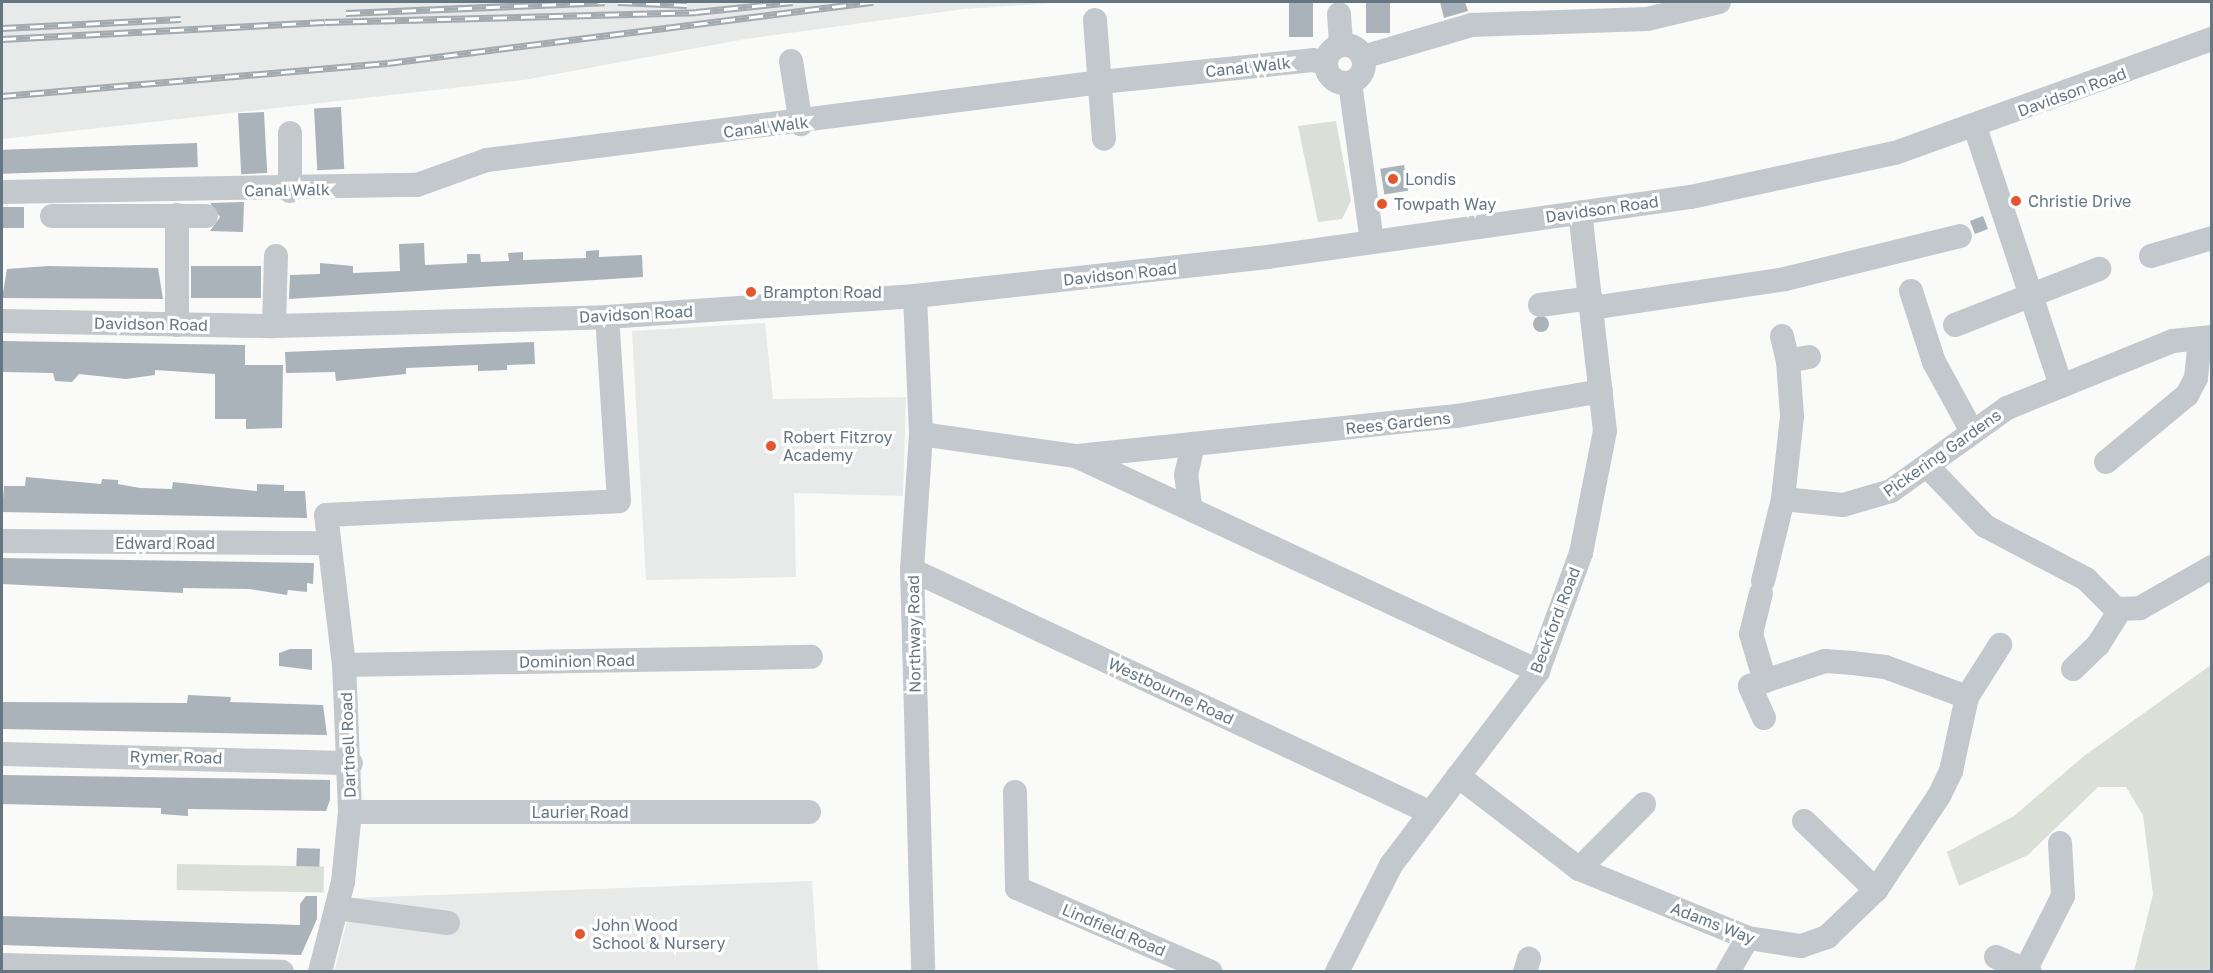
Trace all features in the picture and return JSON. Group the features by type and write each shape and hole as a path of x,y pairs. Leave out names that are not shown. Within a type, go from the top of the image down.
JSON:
{"street":[{"path":"1363,57 1472,25 1647,19 1719,2"},
{"path":"1339,15 1332,79 1350,83"},
{"path":"1095,20 1104,139"},
{"name":"Davidson Road","path":"2,321 274,326 607,316 915,297 1372,241 1580,212 1776,180 1975,128 2211,39"},
{"path":"1333,54 1354,47 1363,57 1362,73 1350,83"},
{"name":"Canal Walk","path":"2,192 290,191 417,185 487,160 801,124 1101,82 1313,60 1333,54"},
{"path":"791,61 801,124"},
{"path":"1350,83 1372,241"},
{"path":"1975,128 2061,386 2173,341 2206,338 2196,378 2167,415 2106,462"},
{"path":"290,133 290,191"},
{"name":"Beckford Road","path":"1337,972 1391,865 1538,671 1581,553 1600,473 1601,391 1580,212"},
{"path":"52,216 206,216"},
{"path":"177,216 177,325"},
{"path":"1540,305 1592,303 1785,279 1960,236"},
{"path":"2151,256 2211,238"},
{"path":"274,326 276,256"},
{"path":"1955,324 2029,293 2099,269"},
{"path":"1911,291 1934,362 1971,430"},
{"name":"Northway Road","path":"915,297 921,434 912,570 923,972"},
{"name":"Dartnell Road","path":"320,972 337,908 350,812 351,763 344,665 326,515 619,501 607,316"},
{"path":"1766,681 1750,634 1783,499 1799,359 1782,336"},
{"name":"Pickering Gardens","path":"1783,499 1862,503 1891,491 1927,466 1971,430 2061,386"},
{"name":"Rees Gardens","path":"921,434 1076,456 1457,416 1601,391"},
{"path":"1190,506 1186,475 1193,444"},
{"name":"Rees Gardens","path":"1076,456 1190,506 1538,671"},
{"path":"1927,466 1985,526 2086,579 2120,610 2140,608 2211,567"},
{"name":"Edward Road","path":"2,541 328,543"},
{"name":"Westbourne Road","path":"912,570 1429,812"},
{"path":"2073,669 2098,645 2120,610"},
{"name":"Adams Way","path":"1458,776 1579,869 1748,938 1801,946 1820,940 1844,926 1876,890 1951,771 1967,697 2000,645"},
{"name":"Dominion Road","path":"344,665 811,657"},
{"path":"1764,718 1750,686 1824,661 1885,667 1967,697"},
{"name":"Rymer Road","path":"2,754 351,763"},
{"name":"Lindfield Road","path":"1015,792 1017,888 1211,972"},
{"path":"1579,869 1644,804"},
{"name":"Laurier Road","path":"350,812 809,812"},
{"path":"1804,820 1876,890"},
{"path":"1996,957 2028,970 2062,896 2060,843"},
{"path":"337,908 448,922"},
{"path":"1728,972 1748,938"},
{"path":"2,965 282,972"}],"shaded area":[{"path":"2,2 1067,2 964,9 745,39 524,80 2,139"},
{"path":"1336,121 1351,201 1342,219 1318,222 1298,126"},
{"name":"Robert Fitzroy Academy","path":"765,323 773,399 906,397 903,496 794,493 796,577 646,580 632,331"},
{"path":"2211,665 2211,971 2134,971 2153,894 2143,815 2126,787 2098,787 2028,855 1959,886 1947,852 2014,816 2084,756"},
{"path":"177,864 324,867 324,893 177,890"},
{"name":"John Wood School & Nursery","path":"812,881 818,971 334,972 353,898"}],"building":[{"path":"1289,2 1313,2 1313,37 1289,37"},
{"path":"1366,2 1390,2 1390,33 1366,33"},
{"path":"1440,2 1465,2 1468,11 1444,18"},
{"path":"341,107 344,169 317,170 314,108"},
{"path":"264,112 267,173 241,174 238,113"},
{"path":"197,143 198,167 3,174 2,150"},
{"path":"1404,165 1408,191 1384,194 1380,169"},
{"path":"244,202 243,232 210,231 220,217 210,203"},
{"path":"2,207 24,207 24,228 2,228"},
{"path":"1983,216 1988,229 1975,234 1970,221"},
{"path":"424,243 425,265 467,263 467,254 480,254 481,262 509,261 508,253 523,252 523,260 586,258 586,251 599,250 599,257 642,255 643,277 289,299 290,275 320,274 320,263 353,266 353,273 400,271 399,244"},
{"path":"48,266 158,268 163,299 2,298 7,269"},
{"path":"191,266 261,266 261,298 191,298"},
{"path":"1538,316 1544,316 1549,324 1547,330 1538,332 1533,327 1533,321"},
{"path":"2,341 245,345 245,365 283,365 282,428 246,429 246,419 215,419 215,374 155,370 155,375 126,379 79,374 72,382 55,381 53,373 2,372"},
{"path":"534,342 535,364 507,365 507,370 478,371 478,365 406,368 406,374 336,381 335,372 286,373 285,352"},
{"path":"26,477 101,484 102,479 118,480 118,484 140,488 172,489 173,482 257,491 257,484 284,485 284,491 305,491 307,518 2,512 4,486 25,486"},
{"path":"2,558 314,563 313,584 307,583 307,592 288,590 287,595 249,589 183,588 183,593 2,584"},
{"path":"290,649 312,649 312,670 279,666 279,653"},
{"path":"188,695 231,697 230,702 323,705 327,735 2,729 2,702 187,703"},
{"path":"2,775 330,780 330,800 326,811 188,809 188,816 161,814 161,808 2,804"},
{"path":"297,848 320,849 319,867 296,866"},
{"path":"306,896 317,896 317,919 301,955 2,945 2,916 300,925 300,904"}],"railway":[{"path":"346,13 605,2"},
{"path":"618,2 687,5"},
{"path":"2,39 325,22 696,12 792,2"},
{"path":"2,96 388,63 873,2"},
{"path":"2,28 181,19"}],"place":[{"name":"Londis","path":"1393,179"},
{"name":"Christie Drive","path":"2016,201"},
{"name":"Towpath Way","path":"1382,204"},
{"name":"Brampton Road","path":"751,292"},
{"name":"Robert Fitzroy Academy","path":"771,446"},
{"name":"John Wood School & Nursery","path":"580,934"}]}
